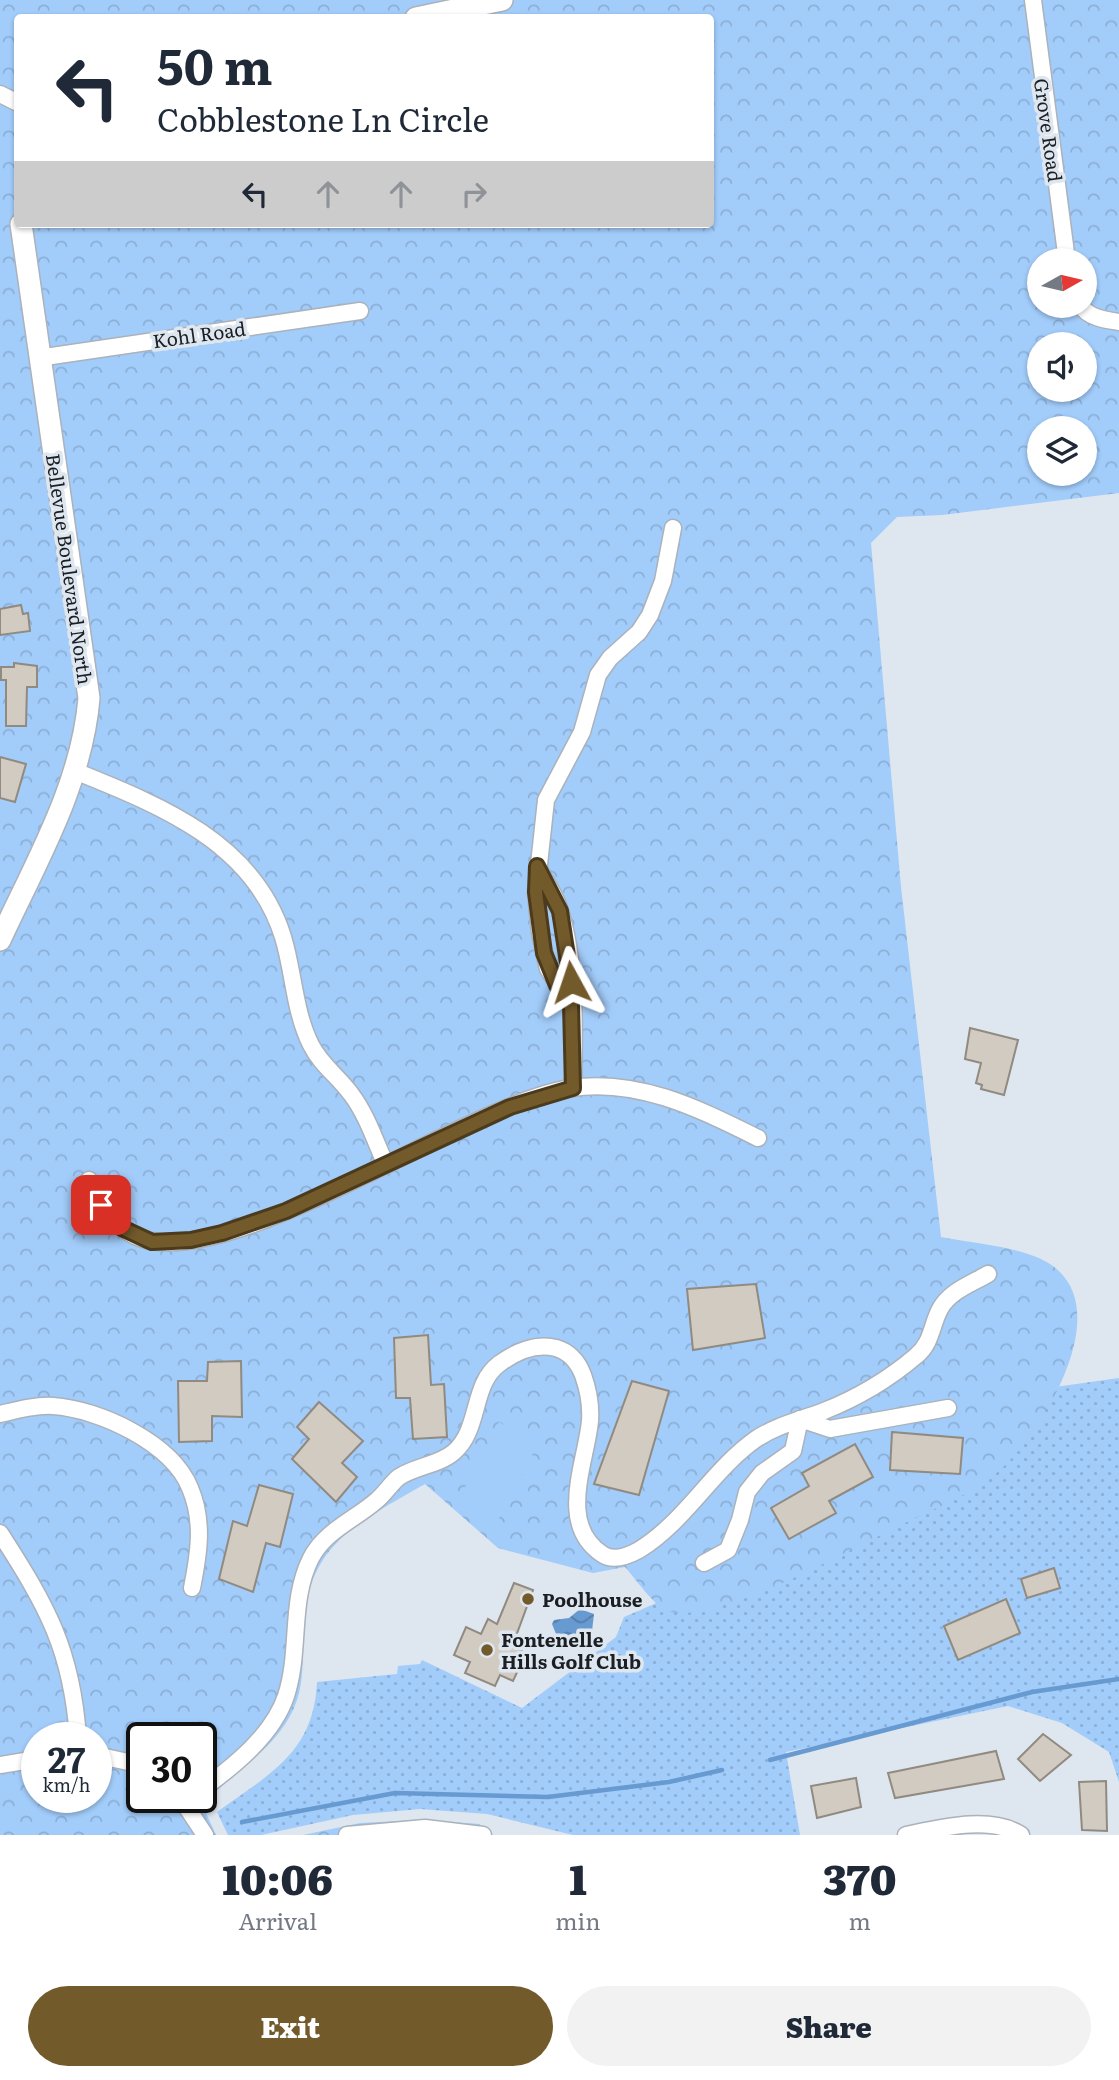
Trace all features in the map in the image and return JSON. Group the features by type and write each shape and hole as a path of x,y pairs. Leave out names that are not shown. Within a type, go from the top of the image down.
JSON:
{"main road":[{"path":"435,14 502,0"},
{"name":"Bellevue Boulevard North","path":"0,940 75,771 86,731 89,698 38,358 22,228"}],"street":[{"name":"Grove Road","path":"1033,0 1065,248"},
{"name":"Kohl Road","path":"38,358 360,311"},
{"path":"1097,317 1119,322"},
{"path":"571,1005 553,977 544,953 536,892 546,800 582,732 598,675 610,658 639,632 650,615 663,581 673,528"},
{"path":"75,771 176,816 204,833 252,876 268,901 282,935 301,1022 311,1045 322,1064 349,1091 362,1110 386,1165"},
{"path":"537,866 556,900 564,924 571,1005 573,1088"},
{"path":"89,1180 101,1205 122,1228 152,1242 169,1242 256,1223 522,1102 573,1088 618,1087 664,1096 758,1138"},
{"path":"217,1777 245,1754 278,1713 290,1679 296,1603 313,1555 325,1538 373,1504 398,1478 452,1454 464,1442 474,1423 489,1374 516,1353 538,1347 555,1348 569,1354 579,1365 586,1382 591,1418 580,1475 578,1513 593,1546 604,1556 631,1555 688,1509 745,1447 764,1433 855,1398 905,1365 922,1351 932,1336 941,1307 952,1295 988,1274"},
{"path":"0,1414 34,1406 55,1406 94,1416 128,1428 177,1465 190,1486 201,1532 192,1588"},
{"path":"800,1419 830,1430 948,1408"},
{"path":"704,1563 728,1550 747,1492 762,1473 793,1451 800,1419"},
{"path":"0,1534 42,1598 59,1635 75,1699 77,1722"},
{"path":"0,1765 21,1762"},
{"path":"193,1813 205,1835"},
{"path":"906,1835 954,1827 1016,1831"},
{"path":"347,1835 425,1828 483,1835"}],"green space":[{"path":"0,0 1119,0 1119,493 942,515 897,517 871,543 901,887 941,1237 1026,1253 1050,1264 1069,1284 1077,1309 1076,1337 1054,1397 1020,1449 992,1477 966,1494 783,1583 736,1601 688,1613 670,1612 660,1607 625,1567 593,1573 498,1548 425,1484 362,1522 329,1551 317,1570 308,1593 300,1691 290,1716 270,1743 217,1790 217,1722 126,1722 126,1813 206,1813 216,1835 0,1835"},
{"path":"1119,1378 1119,1782 1109,1752 1062,1723 1008,1706 786,1752 800,1835 573,1835 487,1814 420,1809 353,1815 261,1835 228,1835 217,1812 271,1773 298,1744 314,1706 317,1682 397,1674 398,1666 420,1664 422,1660 522,1708 616,1637 624,1617 909,1494 971,1399"},
{"path":"499,1422 538,1444 496,1524 457,1503"},
{"path":"419,1820 480,1824 484,1835 303,1835 360,1823"}],"water":[{"path":"580,1609 594,1614 592,1631 577,1640 556,1634 552,1624 554,1620 569,1618"}],"building":[{"path":"21,605 23,614 28,613 30,631 0,635 0,609"},
{"path":"14,663 37,666 37,687 27,687 26,726 6,726 6,680 1,680 1,667 14,667"},
{"path":"0,757 26,764 15,802 0,798"},
{"path":"970,1028 1018,1040 1004,1095 981,1089 982,1085 976,1083 981,1063 965,1059"},
{"path":"756,1284 765,1338 693,1350 687,1289"},
{"path":"428,1335 431,1385 444,1384 447,1437 413,1439 410,1398 396,1398 394,1338"},
{"path":"241,1361 242,1417 212,1416 212,1441 179,1442 178,1381 207,1381 208,1362"},
{"path":"632,1381 669,1391 639,1495 594,1484"},
{"path":"319,1402 363,1441 342,1463 357,1477 336,1502 292,1459 309,1439 297,1427"},
{"path":"892,1432 963,1438 960,1474 890,1470"},
{"path":"855,1444 873,1477 829,1501 836,1513 789,1539 771,1508 809,1486 802,1473"},
{"path":"259,1485 293,1494 280,1547 266,1543 253,1592 219,1579 233,1521 247,1526"},
{"path":"1054,1568 1060,1588 1027,1598 1021,1579"},
{"name":"Fontenelle Hills Golf Club","path":"514,1583 533,1590 512,1647 526,1653 513,1681 500,1675 495,1686 465,1673 470,1662 454,1655 466,1627 481,1634 488,1619 497,1624"},
{"path":"1006,1599 1020,1633 958,1660 944,1626"},
{"path":"1043,1734 1071,1755 1040,1781 1018,1759"},
{"path":"996,1751 1004,1779 895,1798 888,1773"},
{"path":"856,1778 861,1807 817,1818 811,1786"},
{"path":"1106,1781 1107,1831 1082,1830 1079,1782"}],"waterway":[{"path":"770,1760 1032,1692 1119,1679"},
{"path":"242,1822 395,1793 548,1797 669,1782 722,1770"}],"place":[{"name":"Poolhouse","path":"528,1599"},
{"name":"Fontenelle Hills Golf Club","path":"487,1650"}],"route":[{"path":"101,1205 122,1228 152,1242 191,1240 222,1233 286,1211 533,1097 573,1088 574,1041 571,1005 548,969 544,953 536,892 537,866 560,911 567,941 571,982"}]}
